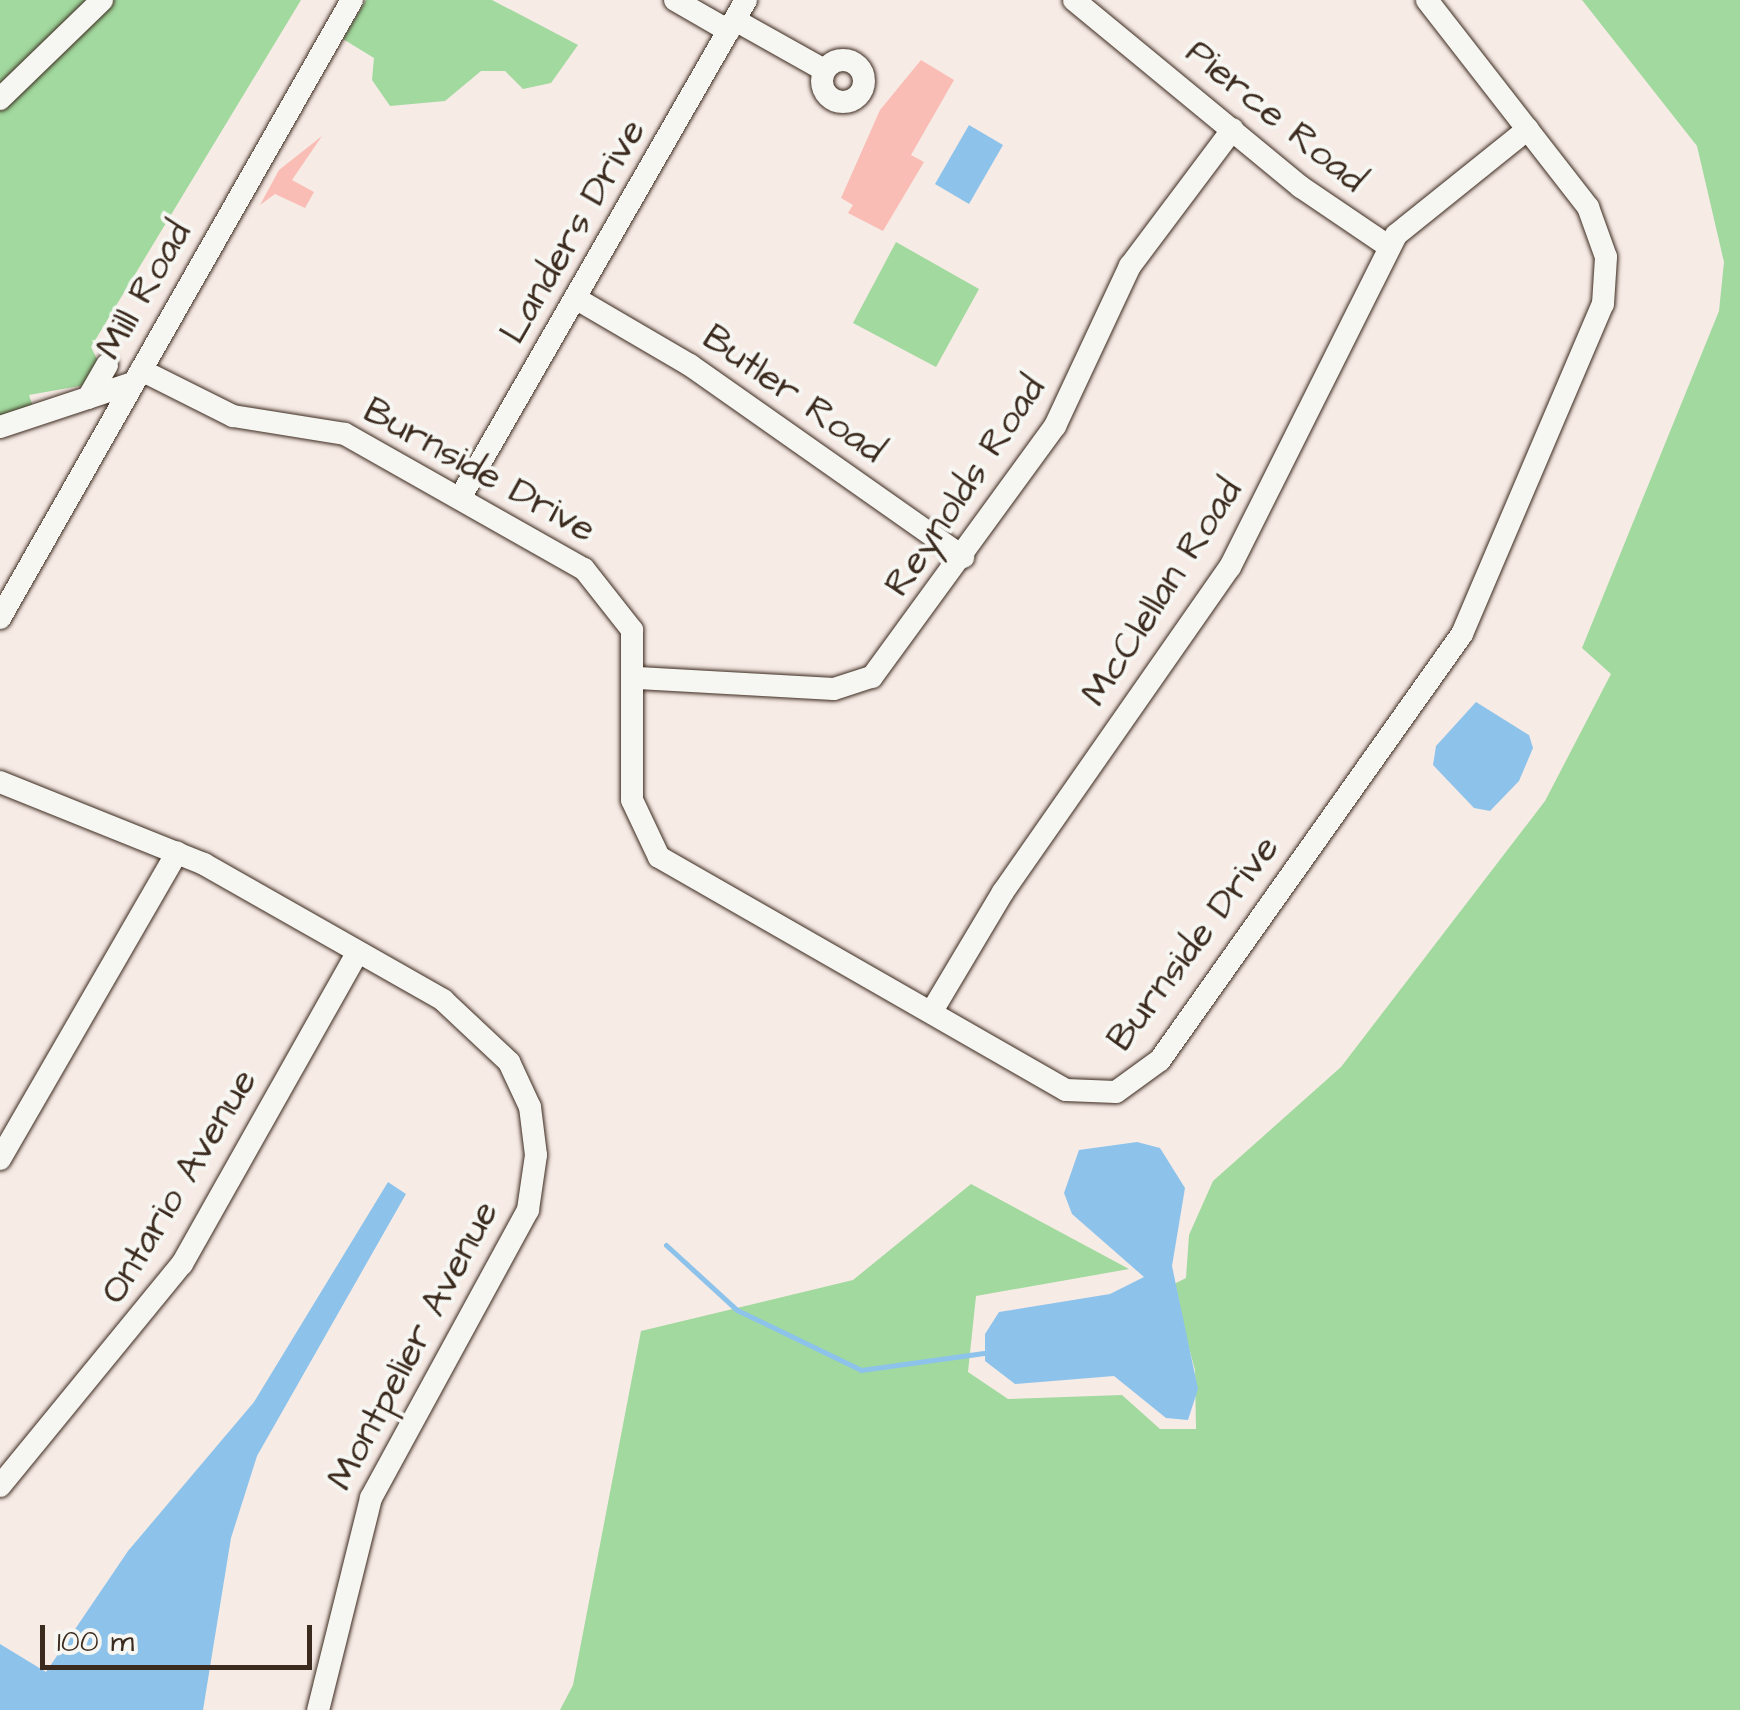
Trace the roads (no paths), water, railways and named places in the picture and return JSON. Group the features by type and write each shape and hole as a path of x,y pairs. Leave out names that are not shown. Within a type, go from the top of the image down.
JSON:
{"street":[{"path":"0,99 102,0"},
{"name":"Mill Road","path":"0,618 352,0"},
{"path":"676,0 735,12 824,70"},
{"name":"Pierce Road","path":"1074,0 1233,129 1388,246"},
{"name":"Burnside Drive","path":"137,377 233,416 328,427 460,498 607,589 632,630 638,678 632,800 650,848 1066,1090 1116,1092 1140,1078 1450,652 1606,292 1591,214 1427,0"},
{"name":"Landers Drive","path":"460,498 577,299 735,12"},
{"name":"Reynolds Road","path":"638,678 849,688 894,655 1054,426 1130,266 1233,129"},
{"name":"McClellan Road","path":"932,1012 1004,892 1230,567 1388,246 1528,129"},
{"name":"Butler Road","path":"577,299 704,374 963,557"},
{"path":"88,398 107,365"},
{"path":"0,427 137,377"},
{"name":"Montpelier Avenue","path":"0,782 177,852 444,1000 509,1062 530,1107 536,1156 508,1258 357,1532 318,1710"},
{"path":"0,1159 177,852"},
{"name":"Ontario Avenue","path":"0,1486 182,1264 357,954"}],"water":[{"path":"969,125 1003,145 969,204 935,184"},
{"path":"1476,702 1529,735 1533,748 1519,781 1490,811 1474,808 1433,765 1436,746"},
{"path":"1137,1142 1160,1148 1185,1188 1172,1266 1198,1389 1188,1420 1166,1418 1114,1376 1015,1384 985,1361 985,1334 999,1312 1110,1294 1144,1277 1072,1214 1064,1193 1079,1150"},
{"path":"388,1182 406,1194 257,1456 231,1538 203,1710 0,1710 0,1644 46,1672 128,1551 254,1402"}],"waterway":[{"path":"666,1245 737,1310 861,1370 984,1353"}]}
